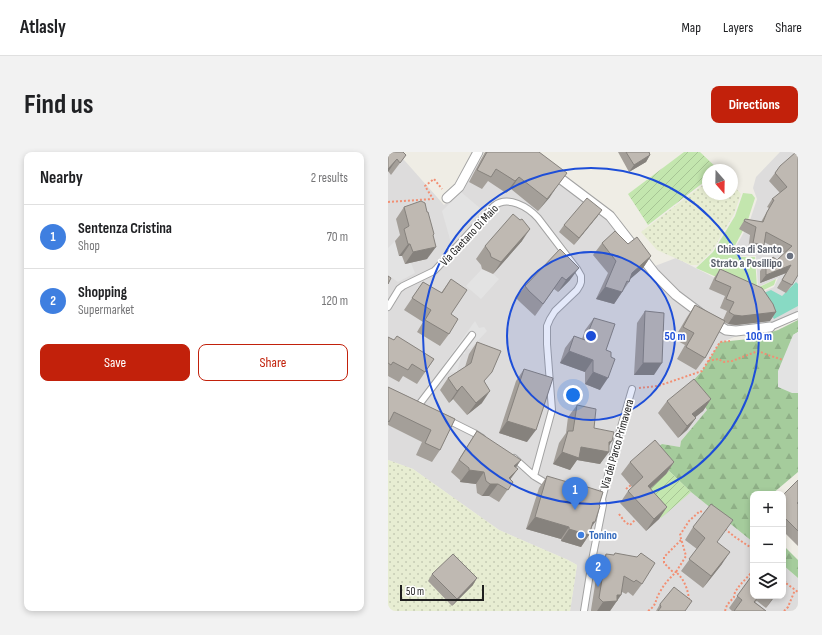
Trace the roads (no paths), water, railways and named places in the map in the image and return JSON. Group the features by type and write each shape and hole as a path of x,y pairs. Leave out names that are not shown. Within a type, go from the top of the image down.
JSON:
{"street":[{"path":"448,198 459,186 478,152"},
{"path":"543,166 610,216 660,279 676,295 708,319 726,330 736,331 770,326"}],"lane":[{"name":"Via Gaetano Di Maio","path":"388,307 399,289 434,271 494,206 500,202 505,201 523,206 538,218 578,269 581,276 581,282 577,290 552,314 547,326 552,410 534,476"},
{"path":"770,326 798,315"},
{"path":"425,409 415,405 472,335"},
{"name":"Via del Parco Primavera","path":"584,611 603,505 602,499 632,389"},
{"path":"439,416 487,441"},
{"path":"507,454 518,461 539,480 552,486"},
{"name":"Via del Parco Primavera","path":"585,495 602,499"}],"place":[{"name":"Chiesa di Santo Strato a Posillipo","path":"790,256"},
{"name":"Sentenza Cristina","path":"575,510"},
{"name":"Tonino","path":"581,535"},
{"name":"Shopping","path":"598,587"}]}
